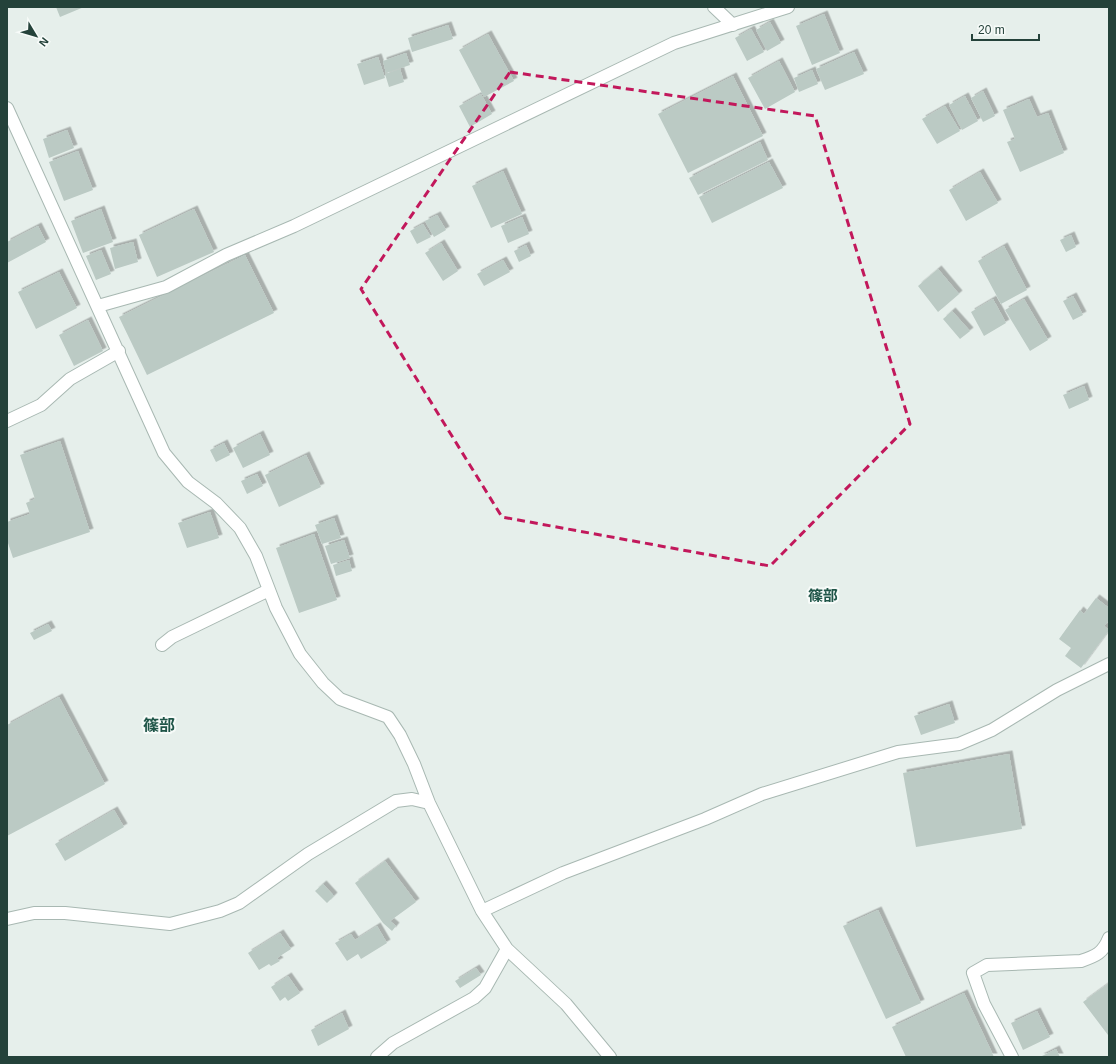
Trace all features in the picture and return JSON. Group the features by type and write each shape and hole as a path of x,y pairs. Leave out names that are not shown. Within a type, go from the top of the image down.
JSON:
{"street":[{"path":"714,7 733,25"},
{"path":"98,306 166,287 226,255 294,226 674,43 788,7"},
{"path":"7,108 119,351 164,453 188,482 216,503 240,528 256,556 276,608 300,654 323,683 340,699 388,717 400,735 414,764 429,803 482,911 507,949 566,1004 610,1057"},
{"path":"7,421 41,405 70,379 119,351"},
{"path":"162,645 172,637 269,590"},
{"path":"482,911 564,873 705,819 762,794 898,752 959,744 992,730 1057,690 1109,664"},
{"path":"7,919 34,914 65,913 170,924 220,911 239,903 308,854 396,800 412,800 429,803"},
{"path":"1012,1057 984,1004 973,973 987,965 1081,961 1095,957 1105,948 1109,938"},
{"path":"377,1057 393,1043 474,998 485,988 507,949"}],"highlighted area":[{"path":"510,72 815,116 910,424 770,566 502,517 361,289"}],"building":[{"path":"56,7 84,7 60,17"},
{"path":"824,14 840,53 812,65 796,26"},
{"path":"770,22 781,43 767,51 756,30"},
{"path":"448,25 453,39 412,52 408,38"},
{"path":"751,29 764,52 747,61 735,38"},
{"path":"488,34 514,81 484,97 459,50"},
{"path":"854,52 864,74 825,90 816,69"},
{"path":"406,53 410,65 386,73 383,61"},
{"path":"378,57 385,78 364,85 357,64"},
{"path":"779,61 795,92 765,109 748,78"},
{"path":"400,69 404,82 389,87 385,74"},
{"path":"812,70 818,84 799,92 794,78"},
{"path":"733,76 763,136 688,173 658,114"},
{"path":"983,91 995,116 983,122 971,98"},
{"path":"481,94 492,114 470,127 459,106"},
{"path":"965,96 978,121 962,130 949,105"},
{"path":"1029,99 1037,117 1048,113 1064,153 1020,172 1007,142 1015,139 1003,110"},
{"path":"945,106 960,131 937,144 922,119"},
{"path":"67,130 74,148 49,158 43,139"},
{"path":"760,142 768,160 698,195 689,178"},
{"path":"78,151 93,190 64,201 49,162"},
{"path":"769,162 783,188 712,223 699,197"},
{"path":"503,171 522,214 491,228 472,186"},
{"path":"980,172 998,203 966,221 949,190"},
{"path":"101,209 113,242 83,253 71,221"},
{"path":"194,209 214,252 157,277 139,235"},
{"path":"437,215 446,230 434,237 425,221"},
{"path":"522,217 529,234 508,243 501,226"},
{"path":"423,224 431,237 417,244 410,231"},
{"path":"38,226 46,242 7,263 7,242"},
{"path":"1071,235 1076,247 1066,252 1060,240"},
{"path":"133,242 138,262 115,269 110,248"},
{"path":"441,243 458,271 443,281 425,253"},
{"path":"526,245 531,256 519,262 514,251"},
{"path":"1004,246 1027,290 1001,304 978,261"},
{"path":"101,250 111,274 96,280 86,256"},
{"path":"245,255 274,313 147,375 119,317"},
{"path":"503,260 510,272 484,286 477,274"},
{"path":"938,269 959,294 938,312 918,286"},
{"path":"59,272 77,308 36,329 18,292"},
{"path":"1073,296 1083,315 1073,320 1063,301"},
{"path":"993,299 1006,323 984,336 971,312"},
{"path":"1024,299 1048,340 1030,351 1005,310"},
{"path":"952,311 970,331 960,339 943,319"},
{"path":"88,320 103,351 74,366 59,335"},
{"path":"1084,386 1089,400 1069,409 1063,395"},
{"path":"260,434 270,455 243,468 233,448"},
{"path":"60,441 90,532 13,558 7,540 7,522 30,514 26,503 35,499 20,455"},
{"path":"224,443 230,455 216,462 210,450"},
{"path":"306,455 321,487 279,507 265,475"},
{"path":"257,474 263,486 247,494 241,481"},
{"path":"210,512 219,538 187,548 178,523"},
{"path":"334,518 341,538 322,544 315,525"},
{"path":"314,534 337,600 299,613 276,548"},
{"path":"344,540 350,558 331,564 325,546"},
{"path":"349,560 352,571 336,576 333,565"},
{"path":"1096,598 1109,608 1109,620 1104,626 1109,630 1081,668 1065,656 1071,648 1059,639 1080,610 1084,614"},
{"path":"48,624 52,631 34,640 30,633"},
{"path":"59,697 105,784 7,836 7,725"},
{"path":"949,704 955,723 921,735 914,716"},
{"path":"1009,754 1022,829 916,847 903,773"},
{"path":"114,810 124,827 65,861 55,844"},
{"path":"385,861 416,902 390,921 396,926 392,931 383,923 355,883"},
{"path":"323,884 334,896 327,903 315,891"},
{"path":"878,910 921,1003 886,1019 843,926"},
{"path":"377,926 387,943 361,959 358,954 347,961 335,943 351,934 355,940"},
{"path":"280,933 291,949 277,958 280,961 271,966 269,964 259,970 248,953"},
{"path":"476,968 481,975 460,988 455,981"},
{"path":"288,976 300,993 288,1001 285,997 280,1001 271,987"},
{"path":"1109,983 1109,1034 1108,1035 1083,1002"},
{"path":"964,993 994,1057 906,1057 892,1027"},
{"path":"1037,1011 1050,1037 1023,1050 1011,1023"},
{"path":"342,1013 349,1029 318,1046 311,1030"},
{"path":"1056,1049 1060,1057 1040,1057"}],"district":[{"name":"篠部","path":"823,595"},
{"name":"篠部","path":"159,725"}]}
